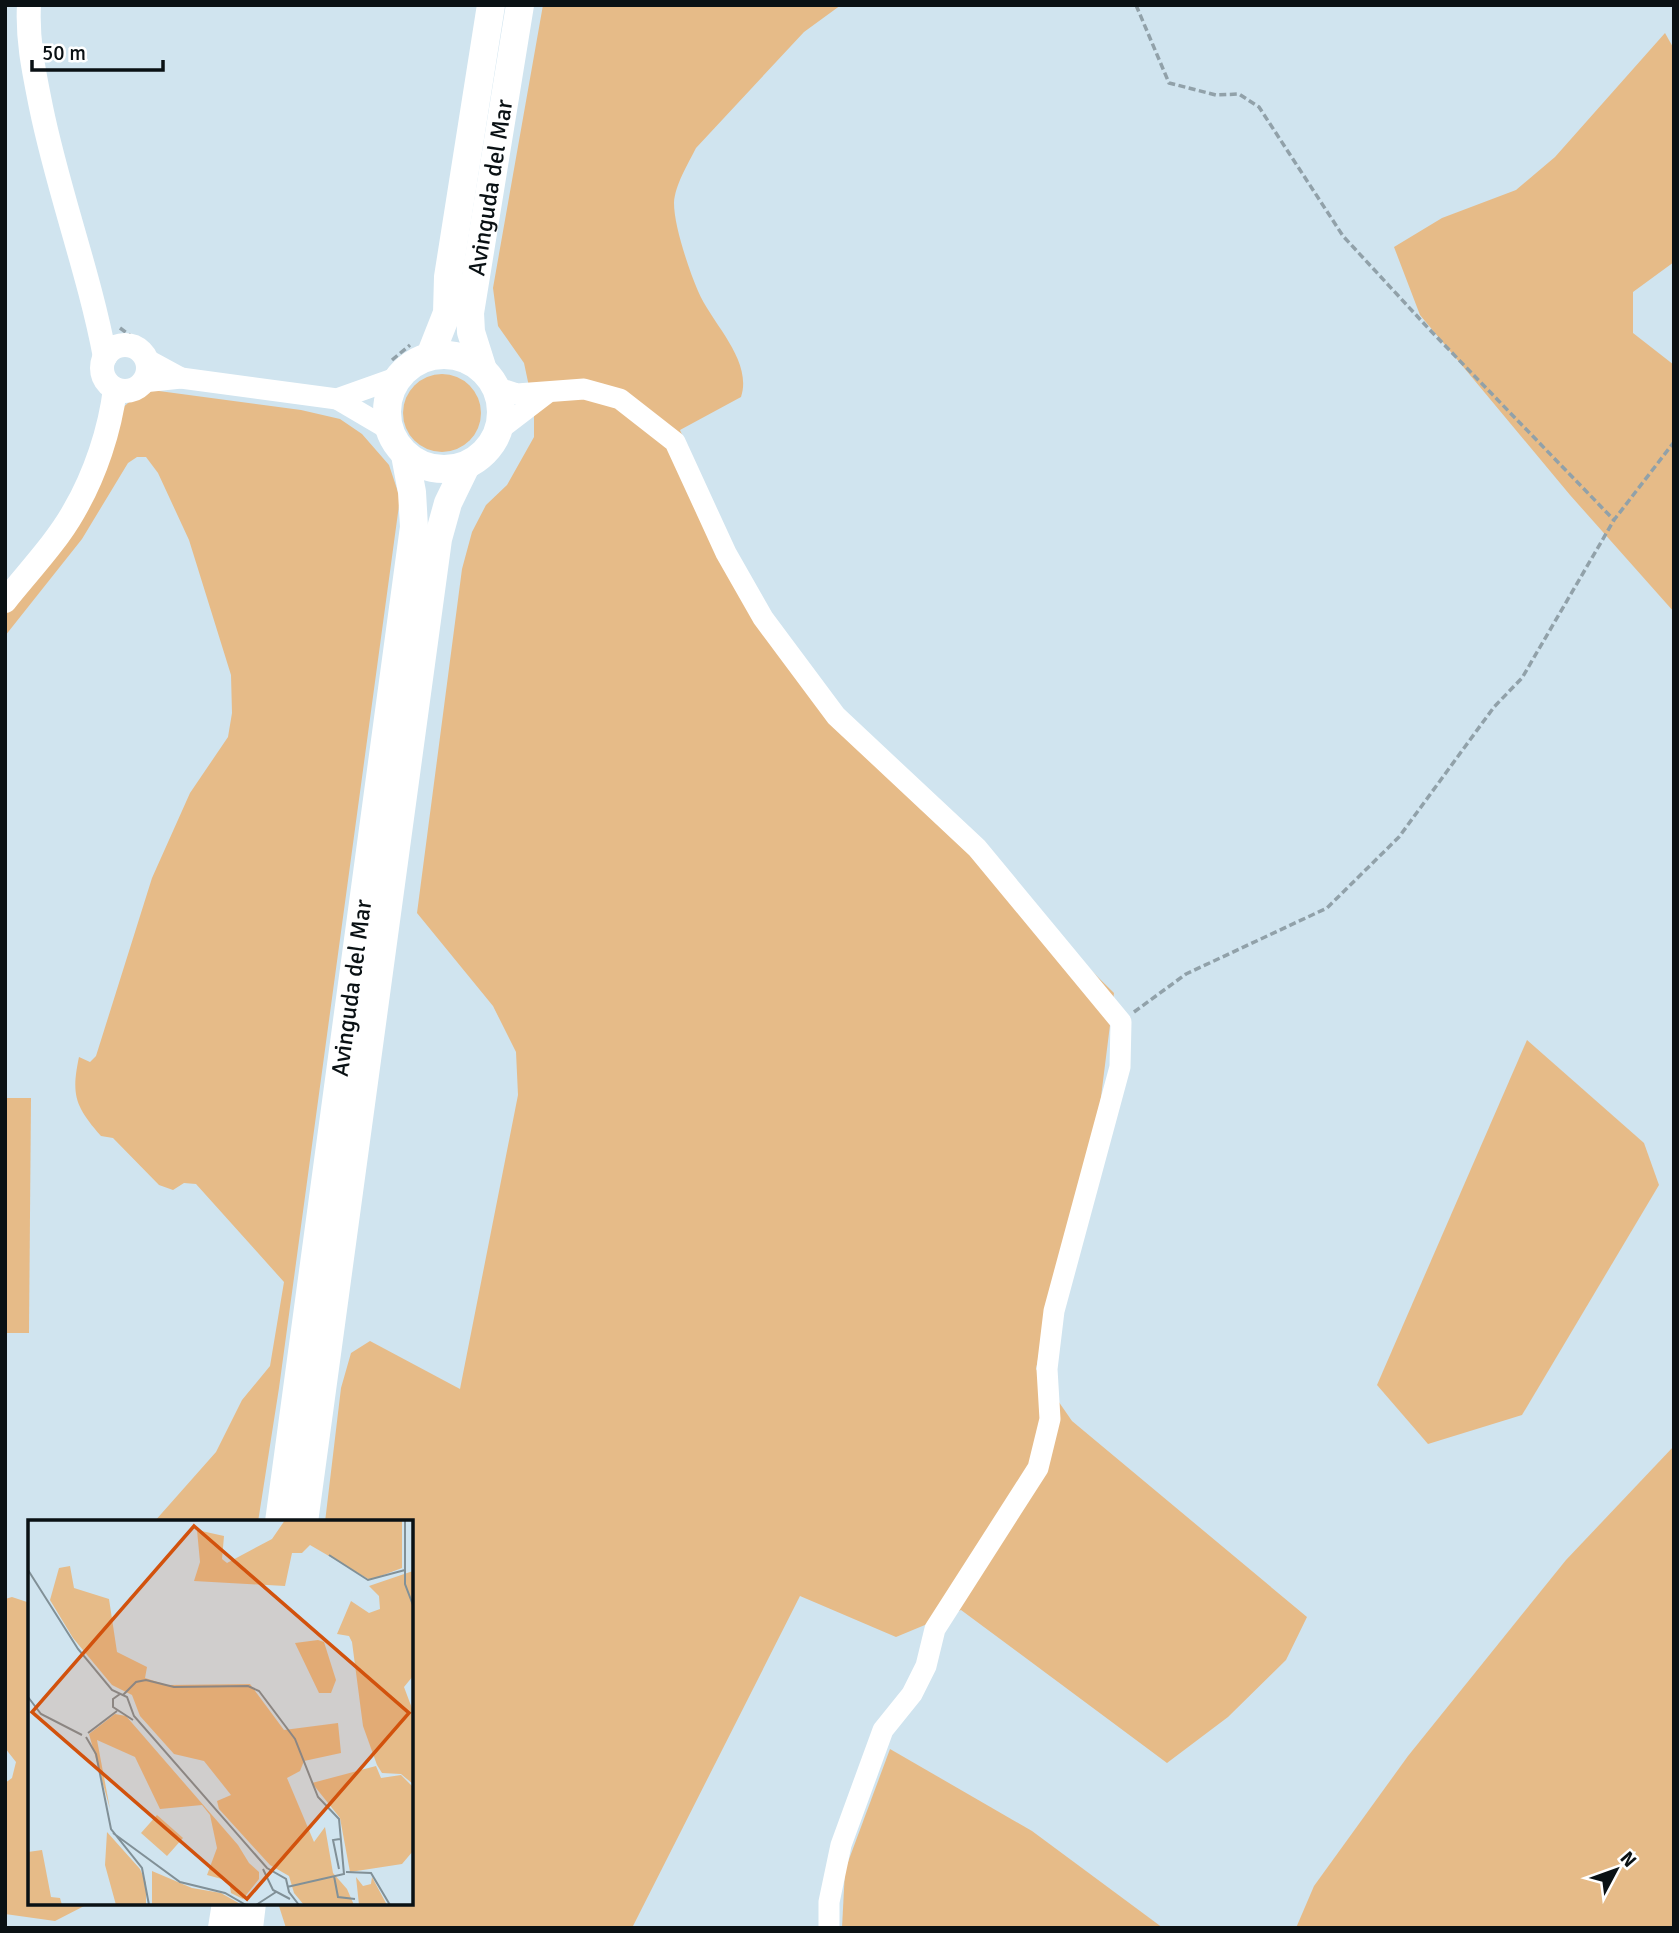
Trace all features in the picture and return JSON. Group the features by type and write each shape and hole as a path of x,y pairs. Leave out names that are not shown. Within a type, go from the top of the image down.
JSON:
{"main road":[{"name":"Avinguda del Mar","path":"430,356 447,313 448,277 491,5"},
{"name":"Avinguda del Mar","path":"489,378 471,332 470,313 520,5"},
{"path":"430,356 458,357 489,378 500,401 499,430 486,451 466,466 434,469 405,455 388,429 388,394 396,378 411,364 430,356"},
{"name":"Avinguda del Mar","path":"279,1520 414,527 412,492 405,455"},
{"name":"Avinguda del Mar","path":"304,1520 438,539 448,503 466,466"},
{"path":"222,1928 226,1905"},
{"path":"249,1928 252,1905"}],"street":[{"path":"29,5 30,55 48,142 99,323 105,357 102,371 108,384 115,389 130,390 145,370 142,352 129,345 115,347 105,357"},
{"path":"145,370 181,378 337,399 388,429"},
{"path":"337,399 396,378"},
{"path":"489,378 517,394 546,394 583,389 620,400 675,442 726,553 762,618 836,716 978,848 1121,1022 1120,1067 1054,1311 1047,1369 1050,1419 1038,1468 935,1629 926,1666 917,1684 883,1730 841,1845 829,1902 829,1928"},
{"path":"5,601 74,511 112,417 115,389"},
{"path":"499,430 546,394"}],"path":[{"path":"1136,5 1169,83 1216,95 1239,94 1259,107 1343,236 1614,520"},
{"path":"1121,1022 1186,974 1327,908 1399,837 1494,707 1522,678 1614,520 1674,442"}],"shaded area":[{"path":"543,5 841,5 804,32 696,148 679,182 674,203 686,260 704,304 736,356 743,383 741,397 680,430 741,569 831,704 1018,898 1114,993 1098,1121 1056,1272 1036,1369 1072,1421 1307,1617 1286,1660 1228,1717 1167,1763 961,1610 896,1637 800,1596 632,1928 286,1928 279,1905 413,1905 413,1520 325,1520 341,1388 351,1353 370,1341 460,1389 518,1095 516,1052 493,1006 417,913 462,569 472,532 486,505 507,485 534,437 534,410 524,363 498,326 493,288"},
{"path":"1665,33 1674,49 1674,262 1633,292 1633,333 1674,365 1674,612 1570,495 1420,315 1394,247 1442,218 1516,190 1555,157"},
{"path":"434,374 450,374 464,380 475,391 481,405 481,421 475,435 464,446 450,452 434,452 420,446 409,435 403,421 403,405 409,391 420,380"},
{"path":"144,389 301,410 340,419 362,434 389,465 400,498 279,1388 258,1520 156,1520 216,1452 242,1400 270,1366 284,1282 196,1184 184,1183 173,1190 159,1185 113,1138 101,1136 85,1116 77,1100 76,1091 79,1057 90,1062 96,1056 152,878 190,793 228,737 232,713 231,675 189,540 158,473 146,457 137,457 128,463 82,539 5,636 5,612 120,410"},
{"path":"1527,1040 1644,1143 1659,1185 1522,1415 1428,1444 1377,1385"},
{"path":"5,1098 31,1098 29,1333 5,1333"},
{"path":"1674,1446 1674,1928 1296,1928 1314,1886 1408,1756 1566,1560"},
{"path":"12,1597 28,1602 28,1905 86,1905 55,1921 5,1914 5,1783 12,1778 16,1762 5,1748 5,1599"},
{"path":"890,1749 1032,1831 1163,1928 842,1928 845,1870"}]}
